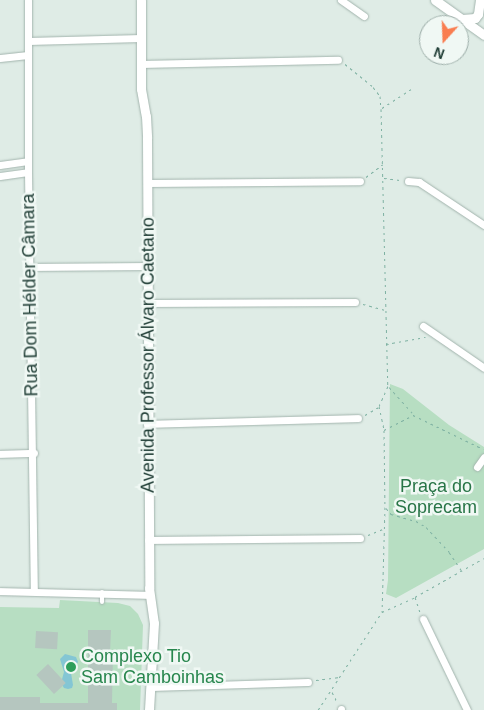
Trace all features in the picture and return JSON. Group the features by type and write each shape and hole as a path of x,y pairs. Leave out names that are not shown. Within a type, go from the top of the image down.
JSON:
{"street":[{"name":"Rua Dom Hélder Câmara","path":"28,0 28,172 34,453 34,591"},
{"name":"Avenida Professor Álvaro Caetano","path":"141,0 140,64 141,89 146,116 147,183 148,540 150,595 154,623 150,710"},
{"path":"341,0 364,16"},
{"path":"434,0 455,15"},
{"path":"469,19 475,18 478,14 480,0 484,2"},
{"path":"469,24 484,34"},
{"path":"28,41 141,38"},
{"path":"0,58 28,55"},
{"path":"140,64 338,60"},
{"path":"0,165 28,160"},
{"path":"0,176 28,172"},
{"path":"147,183 360,181"},
{"path":"408,181 419,182 484,225"},
{"path":"30,267 147,266"},
{"path":"148,303 355,302"},
{"path":"422,326 484,368"},
{"path":"147,424 358,418"},
{"path":"0,454 34,453"},
{"path":"477,467 484,457"},
{"path":"148,540 360,538"},
{"path":"0,591 102,592 150,595"},
{"path":"423,619 468,710"},
{"path":"151,687 308,682"}],"lane":[{"path":"102,592 102,602"}],"path":[{"path":"318,710 382,612 386,528 384,430 379,406 388,386 384,164 380,96 373,87 347,65 338,60"},
{"path":"381,109 413,88"},
{"path":"360,181 384,164"},
{"path":"384,178 408,181"},
{"path":"355,302 386,310"},
{"path":"386,344 436,335"},
{"path":"388,386 413,415 484,450"},
{"path":"358,418 379,406"},
{"path":"384,430 413,415"},
{"path":"385,507 391,514 416,521 426,527 449,552 461,571"},
{"path":"360,538 386,528"},
{"path":"382,612 415,597 484,558"},
{"path":"415,597 423,619"},
{"path":"308,682 340,677"},
{"path":"332,691 341,710"}],"green space":[{"name":"Praça do Soprecam","path":"390,384 403,389 449,425 484,447 484,549 396,598 386,594 388,580"},
{"name":"Complexo Tio Sam Camboinhas","path":"60,600 118,603 130,606 138,614 143,625 140,710 0,710 0,607 59,608"}],"water":[{"path":"65,654 76,657 78,662 71,673 72,688 68,689 64,688 61,683 64,672 60,659"}],"building":[{"path":"88,630 111,630 110,653 113,652 112,703 117,703 117,710 0,710 0,697 40,697 40,703 88,703"},
{"path":"36,631 58,632 57,649 35,648"},
{"path":"48,664 66,683 54,694 36,675"}],"place":[{"name":"Complexo Tio Sam Camboinhas","path":"71,667"}]}
